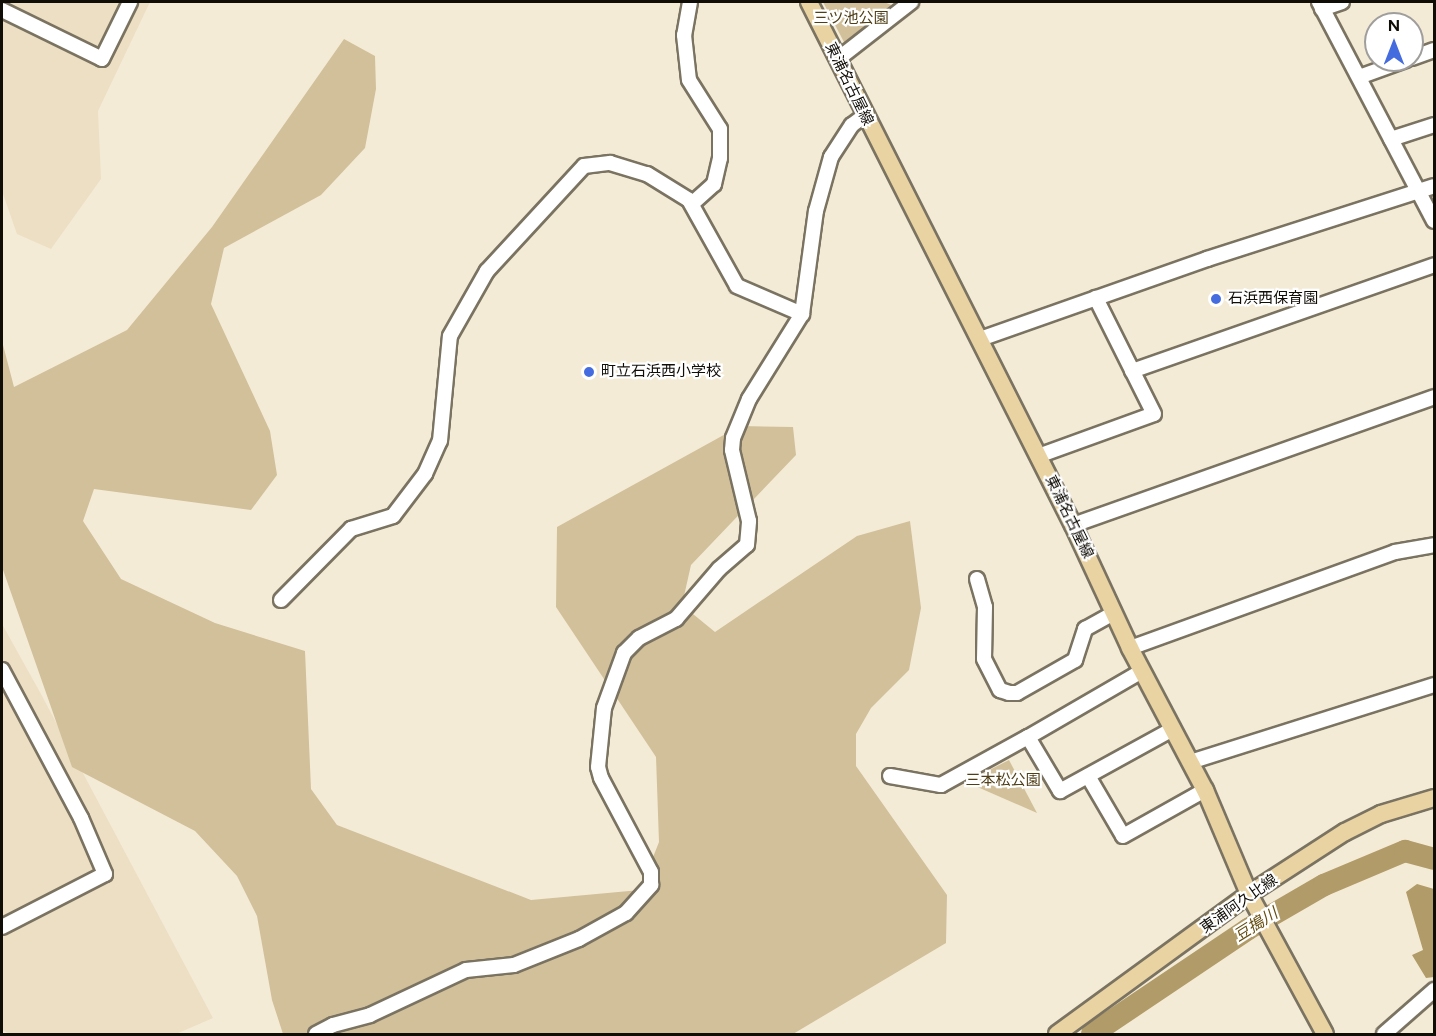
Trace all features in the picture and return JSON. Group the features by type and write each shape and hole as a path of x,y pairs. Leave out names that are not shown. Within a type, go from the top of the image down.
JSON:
{"main road":[{"name":"東浦名古屋線","path":"809,2 864,116 980,339 1073,525 1130,648 1205,790 1249,894 1325,1034"},
{"name":"東浦阿久比線","path":"1056,1035 1249,894 1345,832 1381,814 1434,798"}],"street":[{"path":"2,10 102,59 130,2"},
{"path":"690,2 684,35 689,80 720,129 720,158 714,184 692,204"},
{"path":"838,59 906,2"},
{"path":"1342,2 1321,5 1434,221"},
{"path":"1359,77 1373,72"},
{"path":"316,1035 333,1025 370,1015 466,970 514,964 579,939 626,913 651,885 651,872 601,778 598,767 604,708 624,653 639,638 676,619 719,569 747,545 749,521 732,450 734,438 749,399 802,314 816,212 831,157 852,124 864,116"},
{"path":"1391,139 1434,125"},
{"path":"281,600 351,529 393,516 425,474 440,441 450,336 487,271 584,166 610,162 647,174 692,204 737,286 802,314"},
{"path":"980,339 1096,298 1434,186"},
{"path":"1132,371 1434,265"},
{"path":"1038,456 1154,414 1096,298"},
{"path":"1073,525 1434,397"},
{"path":"1130,648 1395,552 1434,545"},
{"path":"977,579 985,607 984,659 1000,690 1009,693 1017,693 1075,660 1085,629 1114,613"},
{"path":"2,670 81,818 105,874 2,927"},
{"path":"890,776 941,785 1142,671"},
{"path":"1190,762 1434,684"},
{"path":"1028,737 1060,791 1173,729"},
{"path":"1088,776 1123,836 1205,790"},
{"path":"1384,1035 1434,990"}],"shaded area":[{"path":"2,2 150,2 98,111 101,179 51,249 17,234 2,191"},
{"path":"2,624 213,1018 176,1034 10,1034 2,1030"},
{"path":"1417,884 1434,889 1434,977 1426,978 1412,955 1423,950 1406,892"}],"green space":[{"name":"三ツ池公園","path":"823,2 884,2 894,6 845,44"},
{"path":"344,39 375,56 376,89 365,148 321,195 224,248 211,304 270,431 277,475 251,510 94,489 83,521 121,579 215,623 305,651 311,789 337,825 531,900 640,890 659,842 656,757 556,607 557,527 740,426 793,427 796,455 691,565 682,605 715,632 857,536 910,521 921,608 909,670 871,708 856,734 856,766 947,895 946,943 793,1034 283,1034 272,1000 257,916 237,876 195,831 72,767 2,567 2,341 14,387 127,330 212,227"},
{"name":"三本松公園","path":"1009,760 1037,813 966,782"}],"waterway":[{"name":"豆搗川","path":"1092,1034 1248,929 1324,885 1405,851 1434,859"}],"place":[{"name":"石浜西保育園","path":"1216,299"},
{"name":"町立石浜西小学校","path":"589,372"}]}
